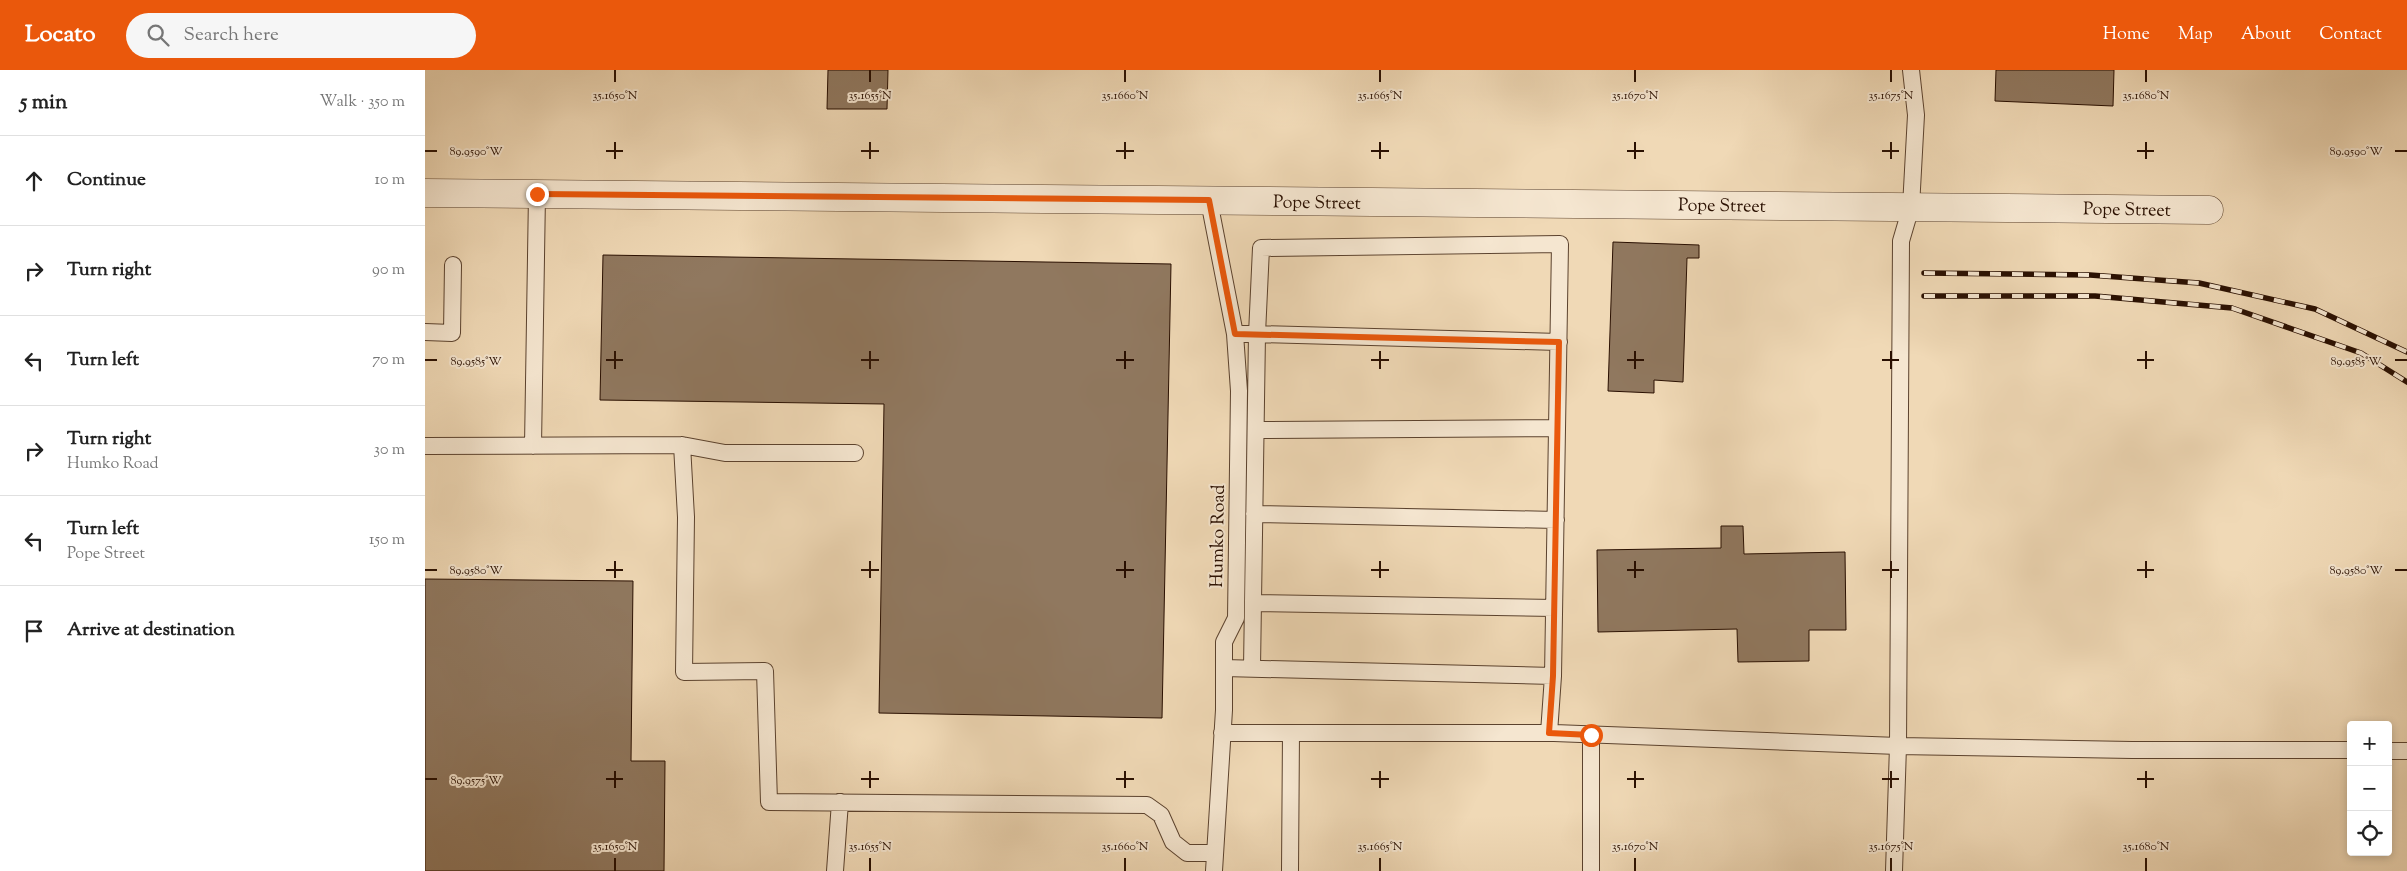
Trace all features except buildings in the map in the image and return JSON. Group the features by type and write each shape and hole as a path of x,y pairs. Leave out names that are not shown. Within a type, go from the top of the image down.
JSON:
{"street":[{"name":"Pope Street","path":"425,193 2209,210"}],"lane":[{"path":"1894,871 1898,746 1901,241 1911,207 1916,115 1911,70"},
{"path":"533,446 537,194"},
{"name":"Humko Road","path":"1209,200 1235,334 1239,391 1236,618 1223,642 1223,733 1214,871"},
{"path":"1252,668 1257,334 1261,248 1560,244 1553,676 1549,733"},
{"path":"425,332 452,332 453,266"},
{"path":"1235,334 1559,342"},
{"path":"1256,430 1557,428"},
{"path":"682,445 686,517 684,672 765,671 769,802 1147,805 1161,815 1173,842 1187,853 1215,853"},
{"path":"425,446 682,445 725,453 855,453"},
{"path":"1254,514 1556,520"},
{"path":"1253,603 1554,608"},
{"path":"1223,668 1553,676"},
{"path":"1223,733 1549,733 1898,746 2133,750 2347,750"},
{"path":"1290,871 1291,733"},
{"path":"1591,735 1591,871"},
{"path":"2392,750 2407,751"},
{"path":"835,871 840,802"}],"railway":[{"path":"1924,273 2090,275 2199,283 2315,309 2407,352"},
{"path":"1924,296 2095,296 2232,308 2361,353 2407,382"}],"route":[{"path":"537,194 1209,200 1235,334 1559,342 1553,676 1549,733 1591,735"}]}
